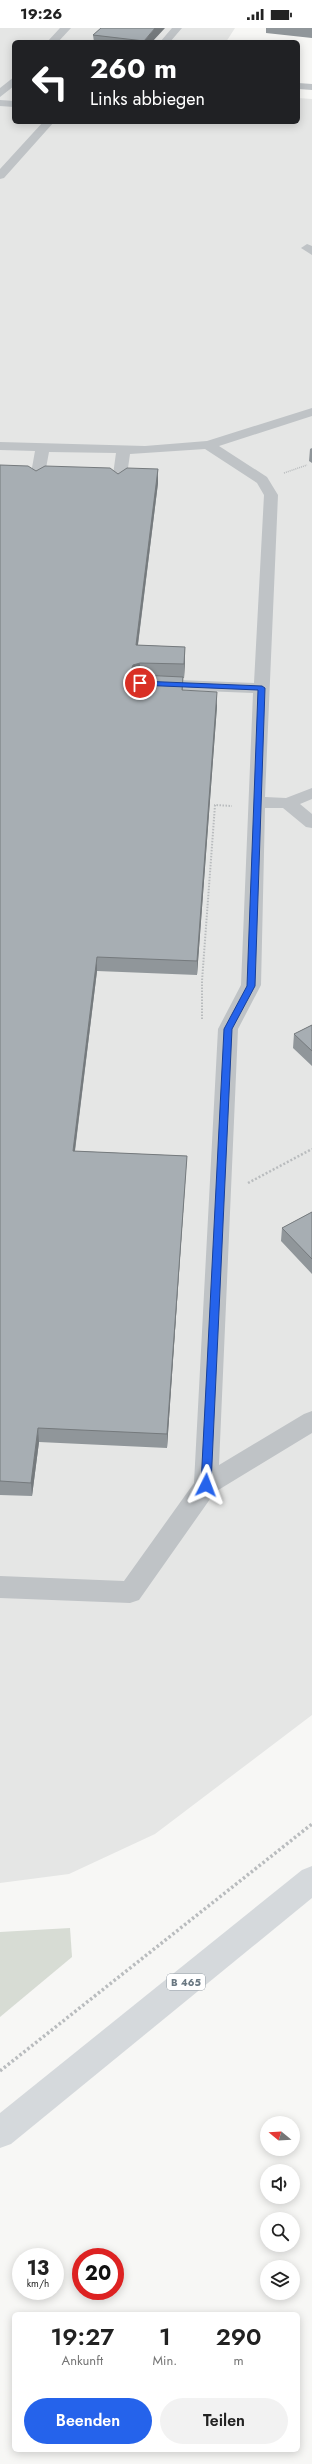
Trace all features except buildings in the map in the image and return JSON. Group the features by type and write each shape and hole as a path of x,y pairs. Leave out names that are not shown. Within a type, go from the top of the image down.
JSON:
{"main road":[{"name":"B 465","path":"0,2133 312,1880"}],"lane":[{"path":"54,40 66,28"},
{"path":"167,40 177,28"},
{"path":"0,94 12,82"},
{"path":"300,86 312,87"},
{"path":"0,103 12,104"},
{"path":"0,176 47,124"},
{"path":"0,446 145,450 208,445 312,412"},
{"path":"206,1485 228,1029 251,986 256,802 271,495 268,487 262,480 208,445"},
{"path":"37,479 43,447"},
{"path":"119,482 124,450"},
{"path":"140,683 262,688"},
{"path":"256,802 288,803 312,793"},
{"path":"288,803 312,823"},
{"path":"0,1587 130,1592 206,1485 312,1421"}],"path":[{"path":"203,1014 202,981 215,805"},
{"path":"0,2071 312,1824"}],"shaded area":[{"path":"0,28 235,28 227,40 12,40 12,124 300,124 300,98 312,99 312,1715 155,1834 69,1874 0,1883"},
{"path":"70,1928 72,1957 0,2017 0,1932"}],"route":[{"path":"140,683 262,688 256,807 251,986 228,1029 206,1485"}]}
